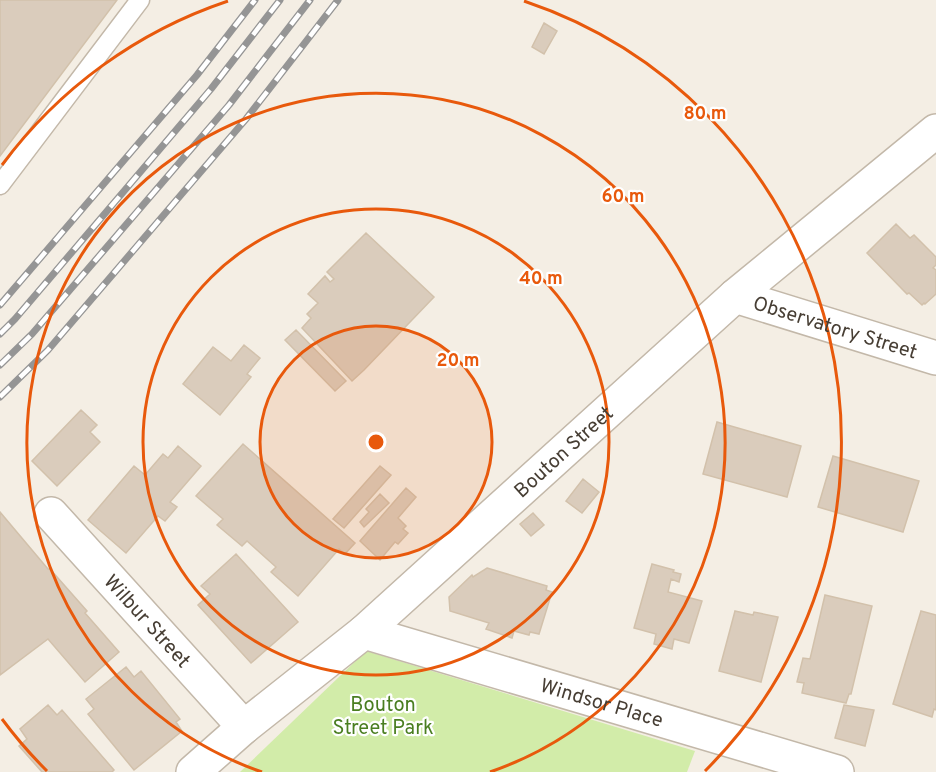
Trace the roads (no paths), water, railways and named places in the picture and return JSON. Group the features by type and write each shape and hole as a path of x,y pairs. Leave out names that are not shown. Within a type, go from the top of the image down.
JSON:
{"street":[{"name":"Bouton Street","path":"193,772 244,727 364,632 735,296 936,130"},
{"name":"Observatory Street","path":"735,296 936,358"},
{"name":"Wilbur Street","path":"51,514 244,727"},
{"name":"Windsor Place","path":"364,632 837,772"}],"lane":[{"path":"0,185 140,0"}],"railway":[{"path":"0,305 197,75 255,0"},
{"path":"0,334 211,89 280,0"},
{"path":"0,365 32,334 229,105 310,0"},
{"path":"0,397 48,350 246,119 338,0"}],"park label":[{"name":"Bouton Street Park","path":"383,716"}]}
